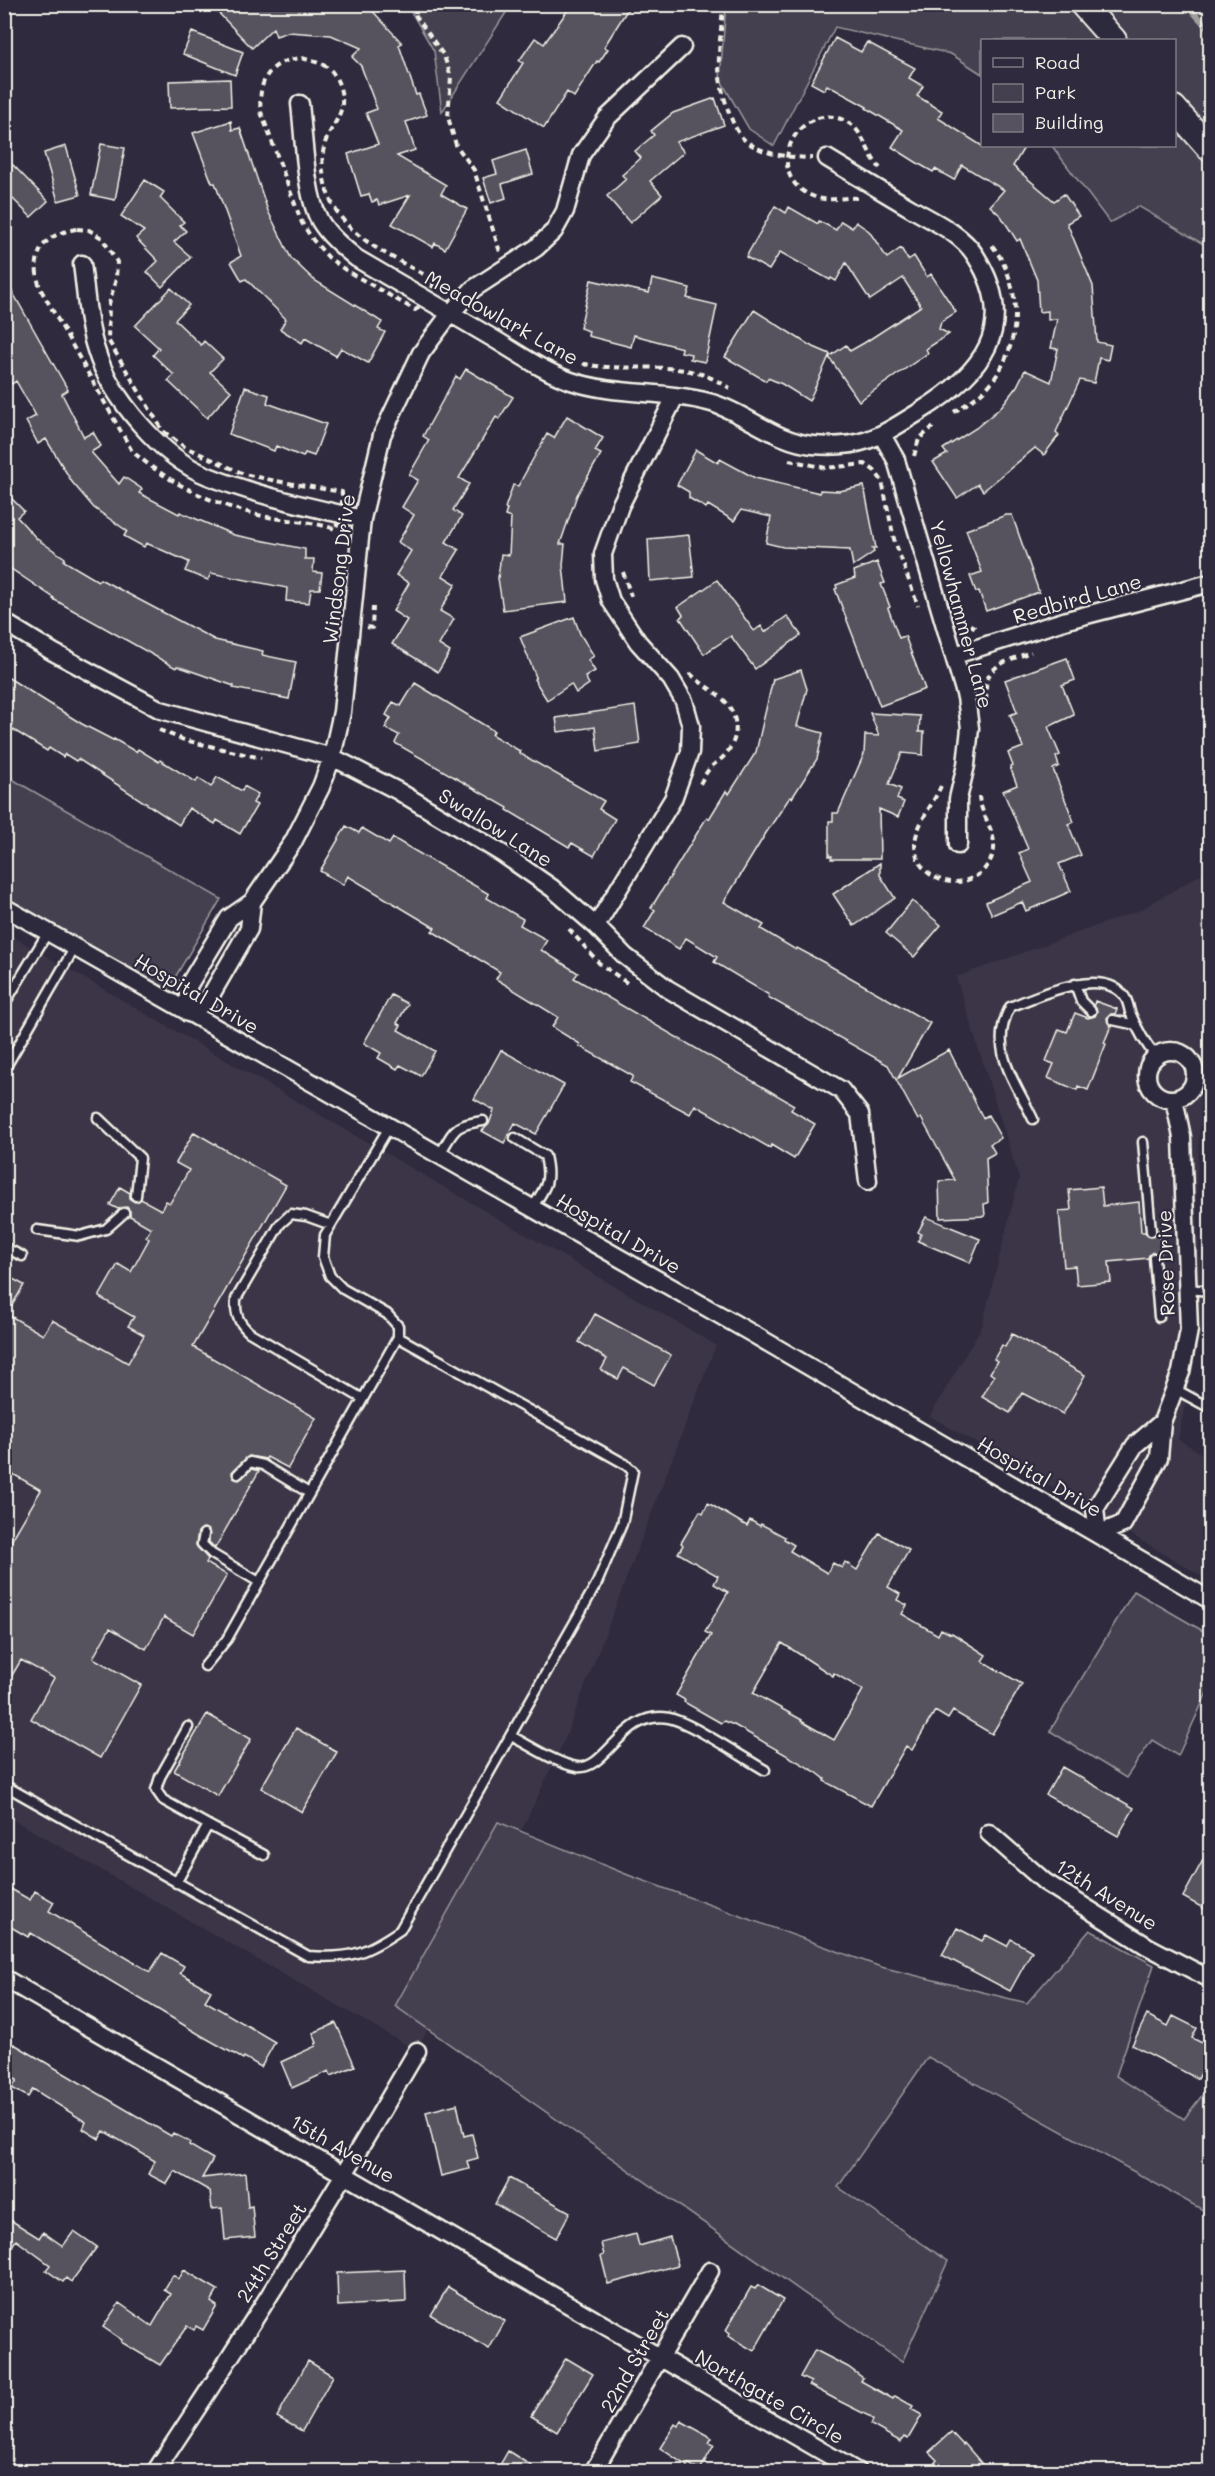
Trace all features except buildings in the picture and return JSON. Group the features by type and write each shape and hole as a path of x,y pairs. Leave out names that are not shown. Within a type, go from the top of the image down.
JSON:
{"main road":[{"path":"1082,4 1113,39"},
{"path":"1176,110 1210,149"}],"street":[{"name":"Windsong Drive","path":"188,1013 188,986 229,918 252,902 293,842 321,787 332,757 342,712 362,519 382,435 421,353 472,289 536,248 554,231 565,211 581,155 607,118 682,47"},
{"name":"Meadowlark Lane","path":"300,104 311,196 319,220 336,241 356,258 570,381 613,391 706,401 734,410 778,435 810,445 850,446 882,435 938,401 962,382 982,360 994,331 994,304 987,277 974,252 952,233 826,158"},
{"path":"82,264 95,348 104,371 125,405 147,432 206,476 278,499 362,519"},
{"path":"596,926 673,799 690,752 691,726 684,701 671,679 638,642 617,609 604,579 603,554 620,506 675,397"},
{"name":"Yellowhammer Lane","path":"882,435 896,460 966,697 970,728 966,765 958,799 958,845"},
{"name":"Redbird Lane","path":"955,656 1067,620 1210,583"},
{"name":"Swallow Lane","path":"4,622 53,652 161,710 332,757 398,791 503,854 552,888 596,926 625,956 668,989 841,1090 860,1114 868,1181"},
{"name":"Windsong Drive","path":"188,1013 208,1000 244,939 249,929 252,902"},
{"name":"Hospital Drive","path":"4,907 440,1154 1210,1600"},
{"path":"1168,1050 1176,1051 1184,1053 1194,1065 1196,1073 1192,1088 1187,1094 1174,1099 1157,1094 1148,1080 1149,1065 1156,1056 1168,1050"},
{"name":"Rose Drive","path":"1162,1422 1135,1445 1095,1509 1098,1534 1124,1524 1159,1458 1162,1422 1181,1372 1189,1330 1182,1137 1174,1099"},
{"name":"12th Avenue","path":"989,1833 1045,1882 1147,1946 1210,1979"},
{"name":"15th Avenue","path":"4,1978 661,2356"},
{"name":"24th Street","path":"155,2472 221,2373 345,2174 417,2051"},
{"name":"22nd Street","path":"593,2472 710,2271"},
{"name":"Northgate Circle","path":"661,2356 858,2472"}],"lane":[{"path":"4,1005 48,932"},
{"path":"4,1070 75,947"},
{"path":"1032,1119 1002,1054 1000,1036 1002,1021 1010,1006 1042,993 1075,984 1088,982 1114,988 1126,999 1141,1036 1156,1056"},
{"path":"1075,984 1081,1002 1091,1011"},
{"path":"1113,1020 1136,1025"},
{"path":"98,1118 140,1158 136,1196"},
{"path":"440,1154 454,1130 461,1124 483,1120"},
{"path":"205,1666 227,1639 399,1337 398,1326 387,1314 343,1289 330,1275 323,1257 325,1235 389,1127"},
{"path":"515,1138 545,1156 549,1171 548,1185 532,1208"},
{"path":"1143,1142 1151,1231"},
{"path":"38,1230 80,1236 106,1229 124,1213"},
{"path":"331,1225 306,1216 291,1214 280,1224 236,1299 235,1312 241,1324 252,1334 363,1399"},
{"path":"4,1247 22,1256"},
{"path":"1154,1258 1159,1317"},
{"path":"1187,1289 1210,1291"},
{"path":"4,1785 308,1956 351,1956 376,1947 400,1930 597,1583 622,1524 633,1471 625,1464 399,1337"},
{"path":"1175,1389 1210,1408"},
{"path":"238,1474 250,1462 263,1465 309,1493"},
{"path":"204,1534 202,1544 212,1554 259,1582"},
{"path":"511,1736 567,1765 580,1768 594,1761 615,1745 634,1723 647,1719 668,1718 688,1726 765,1770"},
{"path":"188,1727 160,1777 156,1790 163,1800 264,1855"},
{"path":"176,1882 208,1825"}],"path":[{"path":"414,4 416,16 444,56 451,77 448,117 456,145 474,170 504,267"},
{"path":"723,4 719,70 726,104 736,129 744,140 766,153 787,157 826,158"},
{"path":"302,58 317,62 329,69 336,78 342,107 327,134 323,149 323,167 332,202 341,219 356,234 434,280 429,302 415,310 344,269 329,258 302,223 261,112 262,86 268,73 278,64 289,59 302,58"},
{"path":"77,229 88,230 102,238 111,249 117,262 116,279 109,304 108,340 162,431 185,447 244,474 276,482 342,492 342,514 335,529 263,516 210,499 173,481 148,465 132,451 40,288 36,274 38,257 43,246 62,231 77,229"},
{"path":"351,625 372,627 373,606"}],"shaded area":[{"path":"1210,869 1210,1050 1204,1053 1196,1197 1204,1316 1178,1439 1210,1459 1210,1581 930,1416 982,1326 1019,1178 956,977 1140,910"},
{"path":"5,932 716,1345 564,1741 417,2051 5,1815"}],"green space":[{"path":"407,5 511,5 442,112 434,51"},
{"path":"726,5 1210,5 1210,248 1138,206 1110,223 1053,147 1176,147 1176,39 981,39 981,73 951,54 835,27 774,146 749,129 720,79"},
{"path":"5,775 221,899 163,998 5,907"},
{"path":"1134,1591 1210,1635 1210,1686 1178,1756 1152,1740 1126,1778 1050,1731"},
{"path":"498,1822 628,1875 881,1967 1027,2003 1090,1930 1154,1965 1116,2076 1184,2119 1210,2085 1210,2214 928,2057 838,2187 948,2261 902,2362 395,2006"}],"waterway":[{"path":"1186,4 1210,30"}]}
